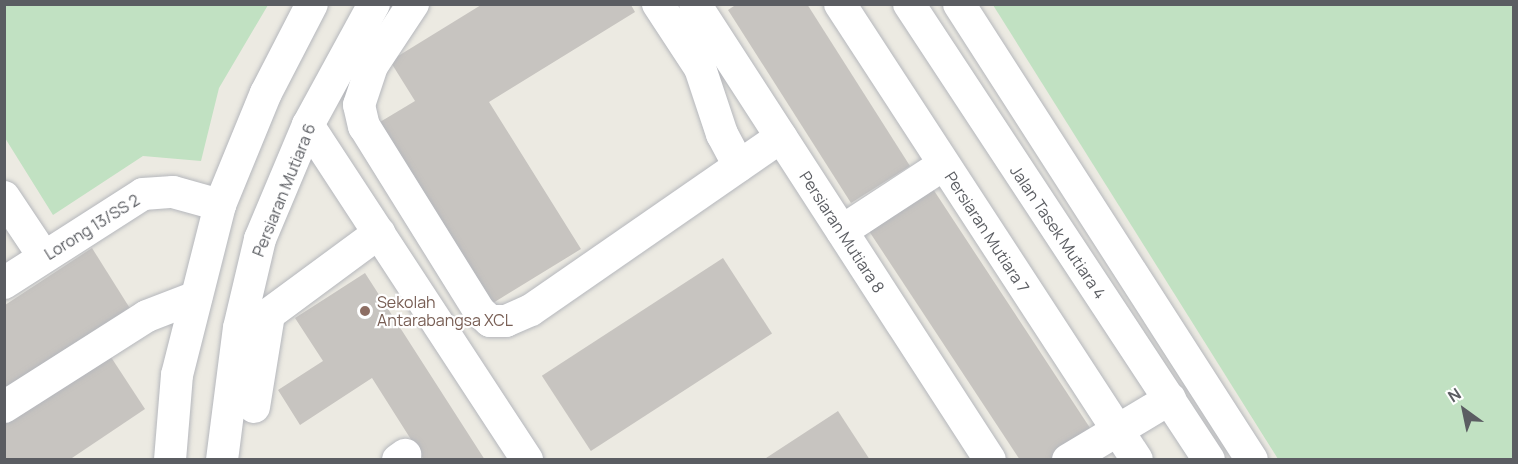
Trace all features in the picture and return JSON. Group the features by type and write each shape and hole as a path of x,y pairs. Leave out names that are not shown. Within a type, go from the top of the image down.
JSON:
{"street":[{"path":"170,459 177,375 220,205 266,93 312,4"},
{"name":"Persiaran Mutiara 6","path":"222,459 239,328 260,239 308,125 374,4"},
{"path":"413,4 372,66 360,105 364,126 479,311 490,321 506,321 531,310 781,137"},
{"path":"658,4 700,68 723,134 739,166"},
{"name":"Persiaran Mutiara 7","path":"840,4 1137,459"},
{"name":"Jalan Tasek Mutiara 4","path":"909,4 1209,459"},
{"path":"959,4 1252,459"},
{"name":"Persiaran Mutiara 8","path":"698,6 990,459"},
{"path":"1001,146 1036,123"},
{"path":"308,125 527,459"},
{"path":"842,231 943,165"},
{"name":"Lorong 13/SS 2","path":"4,283 150,192 173,192 220,205"},
{"path":"4,197 44,257"},
{"path":"254,407 269,314 379,233"},
{"path":"4,407 159,309 196,297"},
{"path":"1068,459 1170,399"}],"green space":[{"path":"5,4 268,5 219,88 201,161 143,156 53,215 5,138"},
{"path":"993,5 1513,5 1513,459 1278,459"}],"building":[{"path":"737,4 807,4 910,166 851,203 728,10"},
{"path":"481,5 631,5 635,12 489,102 581,249 493,303 380,122 415,101 390,61"},
{"path":"931,186 1094,434 1056,460 1020,460 867,228"},
{"path":"92,248 131,310 5,391 5,305"},
{"path":"723,258 772,333 591,451 542,376"},
{"path":"365,273 485,460 424,460 372,378 300,425 278,390 323,361 295,318"},
{"path":"107,351 145,409 69,460 5,460 5,418"},
{"path":"838,411 870,460 763,460"}],"place":[{"name":"Sekolah Antarabangsa XCL","path":"365,311"}]}
